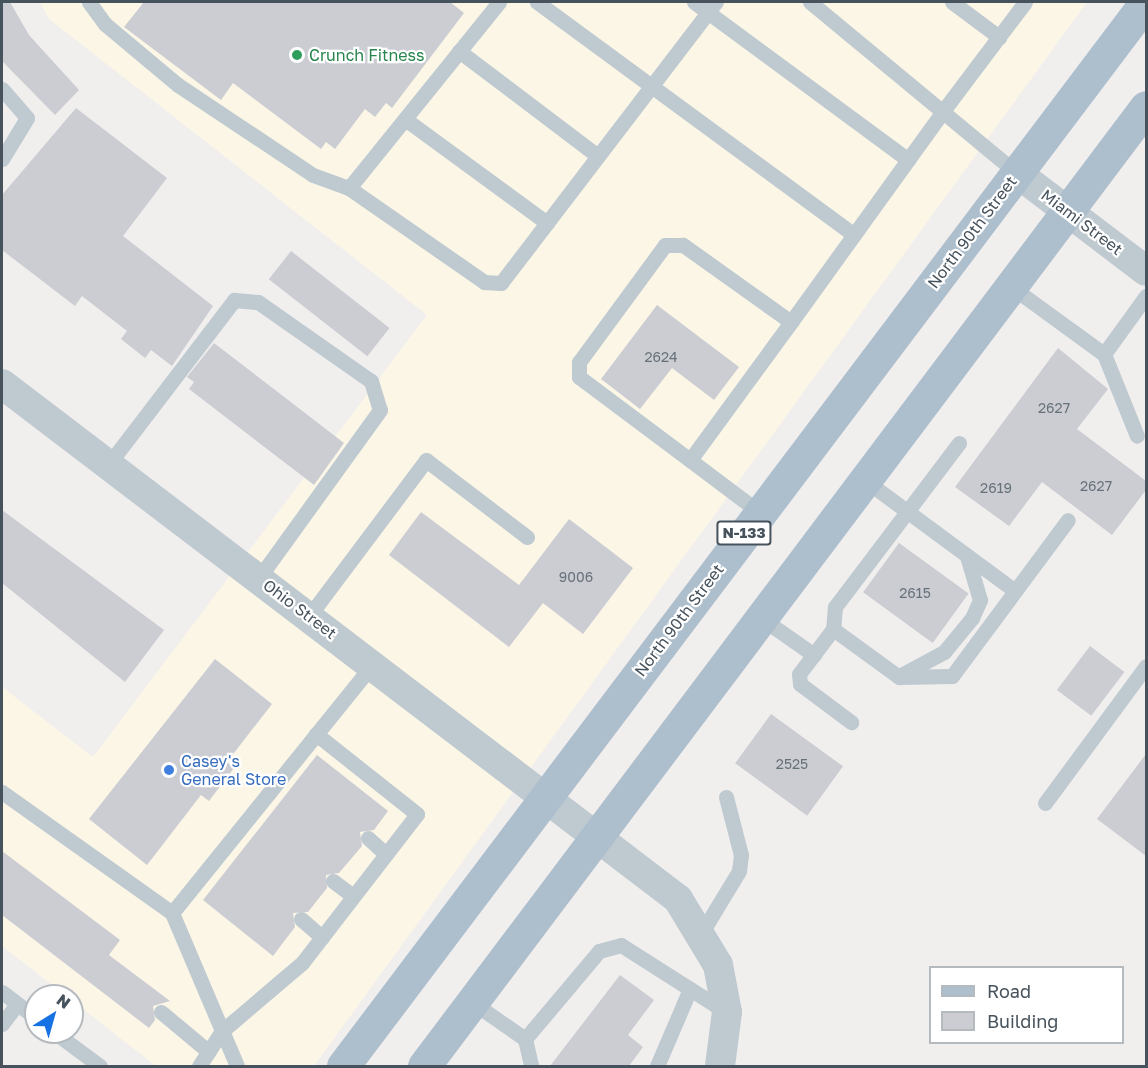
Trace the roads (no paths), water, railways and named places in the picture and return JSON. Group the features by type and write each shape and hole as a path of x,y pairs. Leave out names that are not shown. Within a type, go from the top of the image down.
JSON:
{"main road":[{"name":"North 90th Street","path":"343,1066 1146,2"},
{"path":"424,1066 764,620 1146,107"}],"street":[{"name":"Miami Street","path":"1017,172 1146,272"},
{"name":"Ohio Street","path":"2,384 599,835 678,899 702,932 718,965 727,1012 720,1066"}],"lane":[{"path":"89,2 105,24 178,85 313,175 349,188 484,282 501,283 712,7"},
{"path":"349,188 499,2"},
{"path":"537,2 854,235"},
{"path":"693,2 712,7 908,160"},
{"path":"810,2 1017,172"},
{"path":"952,2 999,37"},
{"path":"690,460 943,111 1025,2"},
{"path":"459,51 598,156"},
{"path":"2,88 27,118 2,159"},
{"path":"405,119 547,223"},
{"path":"759,512 579,377 579,362 665,245 683,245 791,322"},
{"path":"1013,288 1104,354 1137,436"},
{"path":"1104,354 1146,296"},
{"path":"108,465 234,300 258,302 371,381 380,410 259,578"},
{"path":"851,722 800,684 799,674 832,629 835,607 959,443"},
{"path":"309,616 426,460 527,537"},
{"path":"866,481 1015,591"},
{"path":"832,629 899,677 952,676 1068,520"},
{"path":"899,677 944,652 972,618 980,600 967,556"},
{"path":"764,620 814,655"},
{"path":"172,914 225,859 255,822 291,777 316,734 373,664"},
{"path":"1045,803 1146,666"},
{"path":"200,1066 222,1031 302,963 417,814 316,734"},
{"path":"2,792 172,914 237,1066"},
{"path":"702,932 739,871 741,855 726,797"},
{"path":"368,838 387,854"},
{"path":"333,881 353,896"},
{"path":"301,919 322,937"},
{"path":"525,1039 600,951 621,945 727,1012"},
{"path":"657,1066 690,989"},
{"path":"2,992 24,1009"},
{"path":"472,1002 525,1039 531,1066"},
{"path":"2,1024 17,1004"},
{"path":"161,1012 209,1052"},
{"path":"69,1044 97,1066"}],"place":[{"name":"Crunch Fitness","path":"297,55"},
{"name":"Casey's General Store","path":"169,770"}]}
